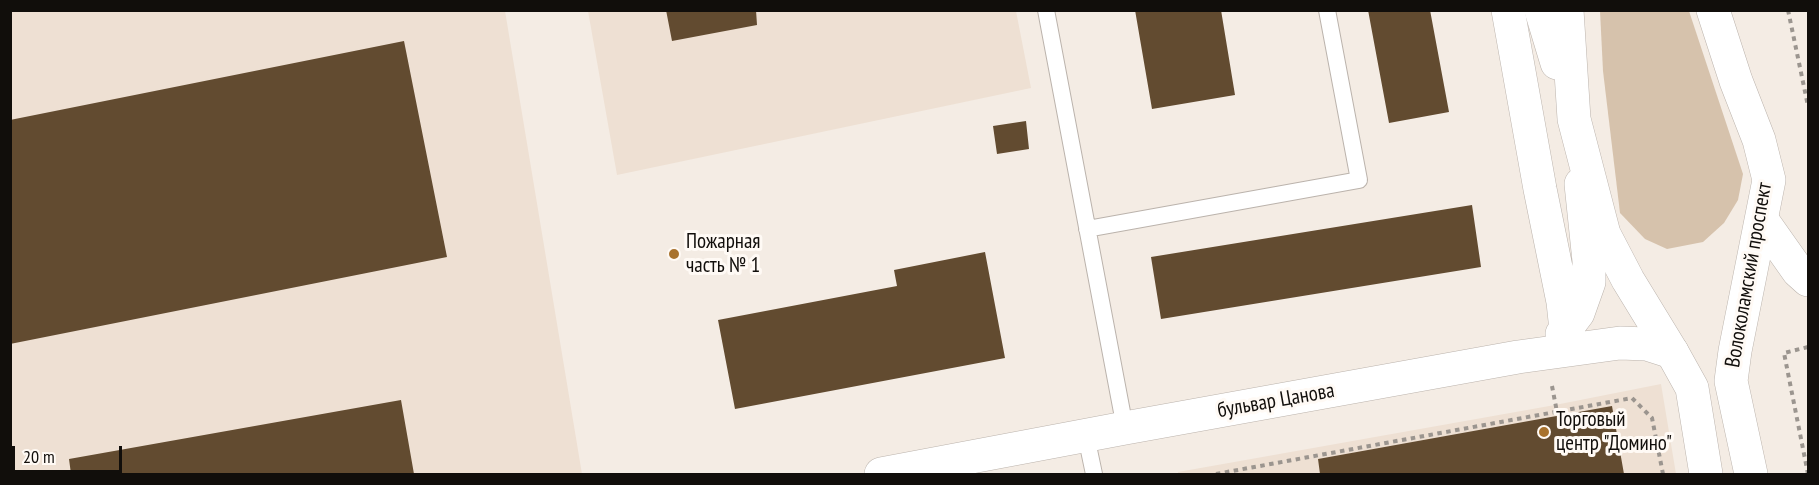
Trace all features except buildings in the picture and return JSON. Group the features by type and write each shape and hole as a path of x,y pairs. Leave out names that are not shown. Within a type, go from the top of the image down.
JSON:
{"street":[{"path":"1508,10 1563,302 1566,330"},
{"path":"1541,10 1574,119 1604,234 1628,280 1692,388 1706,474"},
{"path":"1518,357 1554,341 1573,322 1583,303 1590,271 1574,119 1567,10"},
{"name":"Волоколамский проспект","path":"1713,10 1736,81 1759,140 1769,180 1731,381 1751,474"},
{"path":"1736,10 1736,81"},
{"path":"1762,220 1798,271 1809,280"},
{"name":"бульвар Цанова","path":"881,474 1518,357 1620,343 1647,344 1672,352"}],"lane":[{"path":"1046,10 1125,428"},
{"path":"1088,229 1359,180 1327,10"},
{"path":"1086,436 1094,474"}],"path":[{"path":"1788,10 1809,106"},
{"path":"1809,347 1784,353 1809,474"},
{"path":"1216,474 1632,398 1652,418 1663,474"}],"shaded area":[{"path":"10,11 505,11 582,474 11,474"},
{"path":"588,11 1016,11 1031,88 617,175"},
{"path":"1600,11 1689,11 1743,174 1738,200 1724,223 1703,242 1667,249 1645,239 1620,213 1603,71"},
{"path":"1661,384 1676,474 1178,474 1178,472"}],"place":[{"name":"Пожарная часть № 1","path":"674,254"},
{"name":"Торговый центр \"Домино\"","path":"1544,432"}]}
